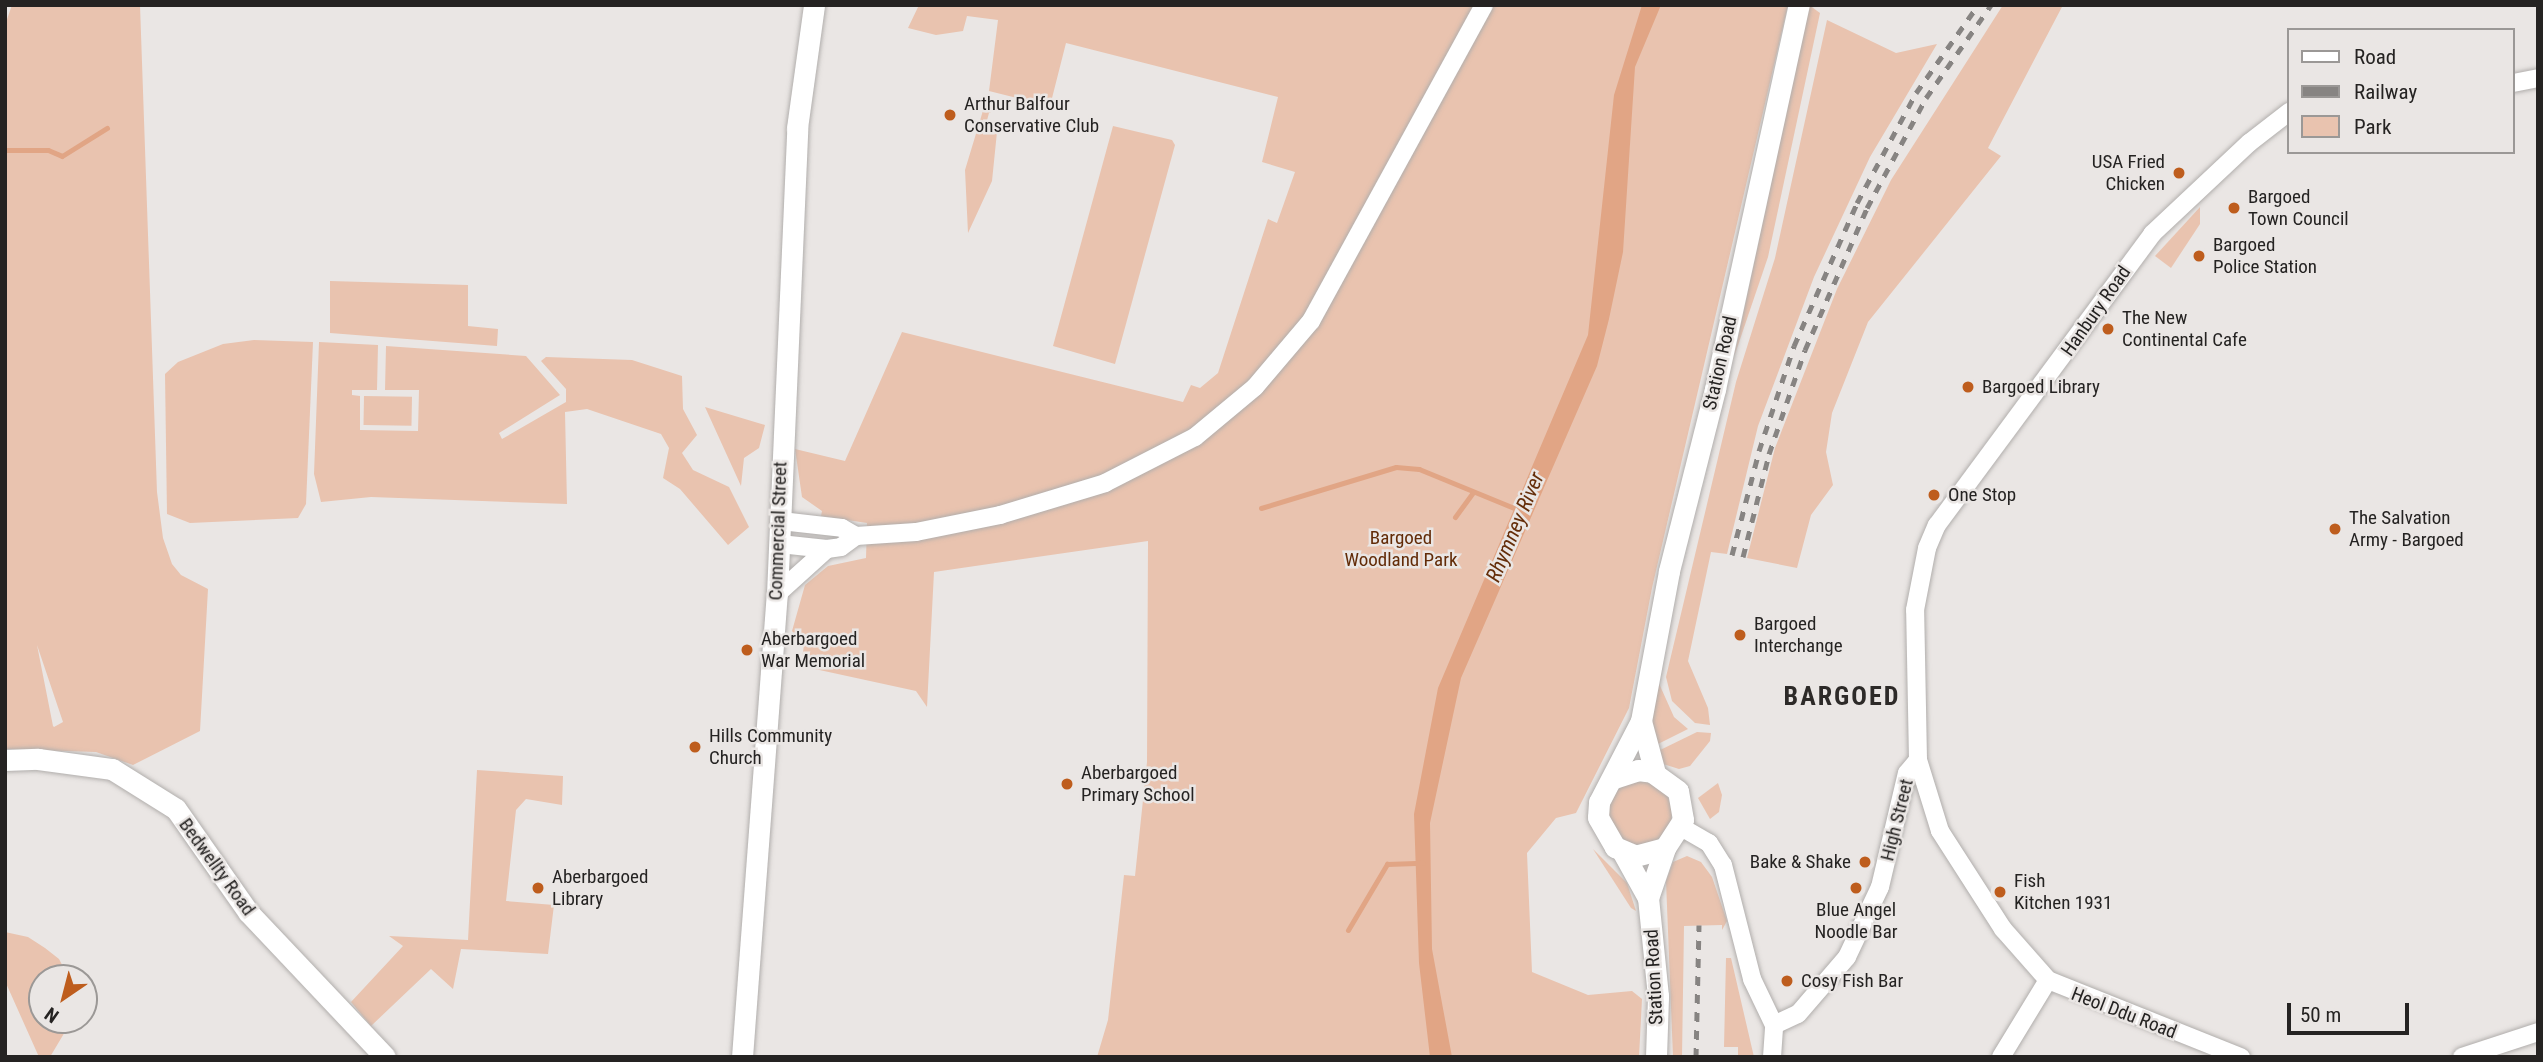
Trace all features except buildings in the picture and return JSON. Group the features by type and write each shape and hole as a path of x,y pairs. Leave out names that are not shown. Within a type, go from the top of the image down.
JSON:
{"main road":[{"name":"Commercial Street","path":"742,1057 780,544 782,419 797,128 814,5"},
{"name":"Station Road","path":"1656,1057 1658,996 1648,898 1622,851 1605,836 1598,817 1604,790 1614,778 1641,721 1670,571 1715,389 1799,5"},
{"name":"Station Road","path":"1641,721 1655,773"},
{"name":"Bedwellty Road","path":"5,760 38,759 112,769 176,809 248,912 385,1057"},
{"path":"1614,778 1637,770 1655,773 1678,791 1683,808 1681,827"},
{"name":"Station Road","path":"1648,898 1665,848 1681,827"},
{"path":"1622,851 1636,856 1665,848"}],"street":[{"path":"780,544 827,549 841,547 856,537 916,532 1054,501 1105,483 1172,451 1226,413 1284,357 1311,321 1484,5"},
{"path":"2515,83 2538,78"},
{"name":"Hanbury Road","path":"1931,536 2017,412 2092,320 2152,234 2249,143 2288,113"},
{"path":"781,521 842,528 856,537"},
{"name":"High Street","path":"1774,1025 1798,1014 1856,943 1890,856 1908,773 1918,760 1915,610 1931,536"},
{"path":"777,594 827,549"},
{"path":"1918,760 1940,831 2003,929 2048,981 2001,1057"},
{"path":"1681,827 1709,843 1723,864 1752,979 1774,1025 1772,1057"},
{"name":"Heol Ddu Road","path":"2048,981 2241,1057"},
{"path":"2462,1057 2538,1032"}],"green space":[{"path":"12,5 140,5 157,492 163,538 172,564 181,575 208,589 200,731 133,765 96,752 5,749 5,25","holes":["37,645 63,722 53,726"]},
{"name":"Bargoed Woodland Park","path":"919,5 1788,5 1652,588 1629,708 1576,813 1556,818 1527,853 1532,972 1588,995 1632,991 1642,999 1639,1057 1097,1057 1108,1020 1124,875 1135,876 1147,762 1148,541 934,572 927,707 916,691 801,666 804,645 792,631 805,585 828,566 866,558 867,523 821,516 822,511 802,497 795,449 845,461 902,332 1183,402 1191,385 1200,388 1218,373 1268,219 1277,223 1295,172 1262,162 1278,97 1066,43 1050,106 989,91 998,20 967,16 963,31 936,35 908,28"},
{"path":"1809,5 1820,13 1768,257 1734,357"},
{"path":"2003,5 2063,5 1988,148 2001,156 1868,322 1832,413 1826,452 1833,485 1811,515 1797,568 1747,558 1775,448 1837,289 1891,180"},
{"path":"1827,20 1896,53 1937,44 1870,157 1814,277 1758,426 1727,554 1711,552 1688,661 1708,708 1710,725 1695,723 1672,701 1666,677 1736,382 1775,258"},
{"path":"985,104 1001,108 989,113 986,124 997,132 992,181 968,233 965,170"},
{"path":"1113,126 1172,140 1175,145 1115,364 1053,346"},
{"path":"2200,207 2200,224 2171,268 2155,256"},
{"path":"330,281 468,285 468,326 498,329 497,346 330,333"},
{"path":"254,340 313,342 306,504 298,518 190,523 167,514 165,374 178,362 223,344"},
{"path":"319,342 378,345 377,390 352,390 352,395 360,396 360,430 418,431 419,390 385,390 386,346 526,356 560,395 499,433 502,439 566,402 566,389 541,361 546,357 632,360 682,376 683,409 697,435 682,453 693,470 729,487 749,527 728,545 680,489 663,478 669,448 661,434 587,409 565,412 567,504 371,497 321,502 314,474"},
{"path":"364,396 412,397 411,426 363,425"},
{"path":"705,407 765,425 759,448 744,458 741,486"},
{"path":"1657,679 1674,717 1688,729 1652,747 1649,731"},
{"path":"1697,732 1711,733 1710,741 1690,766 1679,769 1660,763 1654,753"},
{"path":"477,770 563,776 562,805 526,799 516,810 506,901 554,905 548,954 461,949 453,989 431,969 371,1026 351,1002 403,946 389,936 468,940"},
{"path":"1640,781 1663,790 1672,813 1663,836 1640,845 1617,836 1608,813 1617,790"},
{"path":"1718,783 1722,795 1719,812 1710,819 1698,798"},
{"path":"1593,849 1627,883 1636,911 1631,908"},
{"path":"1687,856 1701,862 1712,877 1727,921 1722,930 1722,925 1684,926 1682,1057 1673,1057 1666,881 1673,862"},
{"path":"5,932 28,937 59,959 62,964 28,964 28,1032 5,981"},
{"path":"1726,958 1731,958 1754,1057 1738,1057 1738,1047 1724,1047"},
{"path":"29,1034 64,1034 50,1057 39,1057"}],"water":[{"name":"Rhymney River","path":"1642,5 1661,5 1635,67 1623,252 1597,366 1461,678 1430,823 1432,949 1452,1057 1430,1057 1419,963 1414,814 1438,688 1588,335 1614,95"}],"waterway":[{"path":"5,150 48,150 62,156 107,128"},
{"name":"Rhymney River","path":"1261,508 1396,467 1419,469 1519,510"},
{"path":"1455,517 1473,492"},
{"path":"1348,930 1387,864 1423,863"}],"railway":[{"path":"1732,555 1759,451 1794,346 1857,203 1916,93 1978,5"},
{"path":"1743,557 1769,454 1805,350 1867,208 1926,98 1991,5"},
{"path":"1696,1057 1699,925"}],"place":[{"name":"Arthur Balfour Conservative Club","path":"950,115"},
{"name":"USA Fried Chicken","path":"2179,173"},
{"name":"Bargoed Town Council","path":"2234,208"},
{"name":"Bargoed Police Station","path":"2199,256"},
{"name":"The New Continental Cafe","path":"2108,329"},
{"name":"Bargoed Library","path":"1968,387"},
{"name":"One Stop","path":"1934,495"},
{"name":"The Salvation Army - Bargoed","path":"2335,529"},
{"name":"Bargoed Interchange","path":"1740,635"},
{"name":"Aberbargoed War Memorial","path":"747,650"},
{"name":"Hills Community Church","path":"695,747"},
{"name":"Aberbargoed Primary School","path":"1067,784"},
{"name":"Bake & Shake","path":"1865,862"},
{"name":"Aberbargoed Library","path":"538,888"},
{"name":"Blue Angel Noodle Bar","path":"1856,888"},
{"name":"Fish Kitchen 1931","path":"2000,892"},
{"name":"Cosy Fish Bar","path":"1787,981"}],"district":[{"name":"BARGOED","path":"1842,697"}]}
